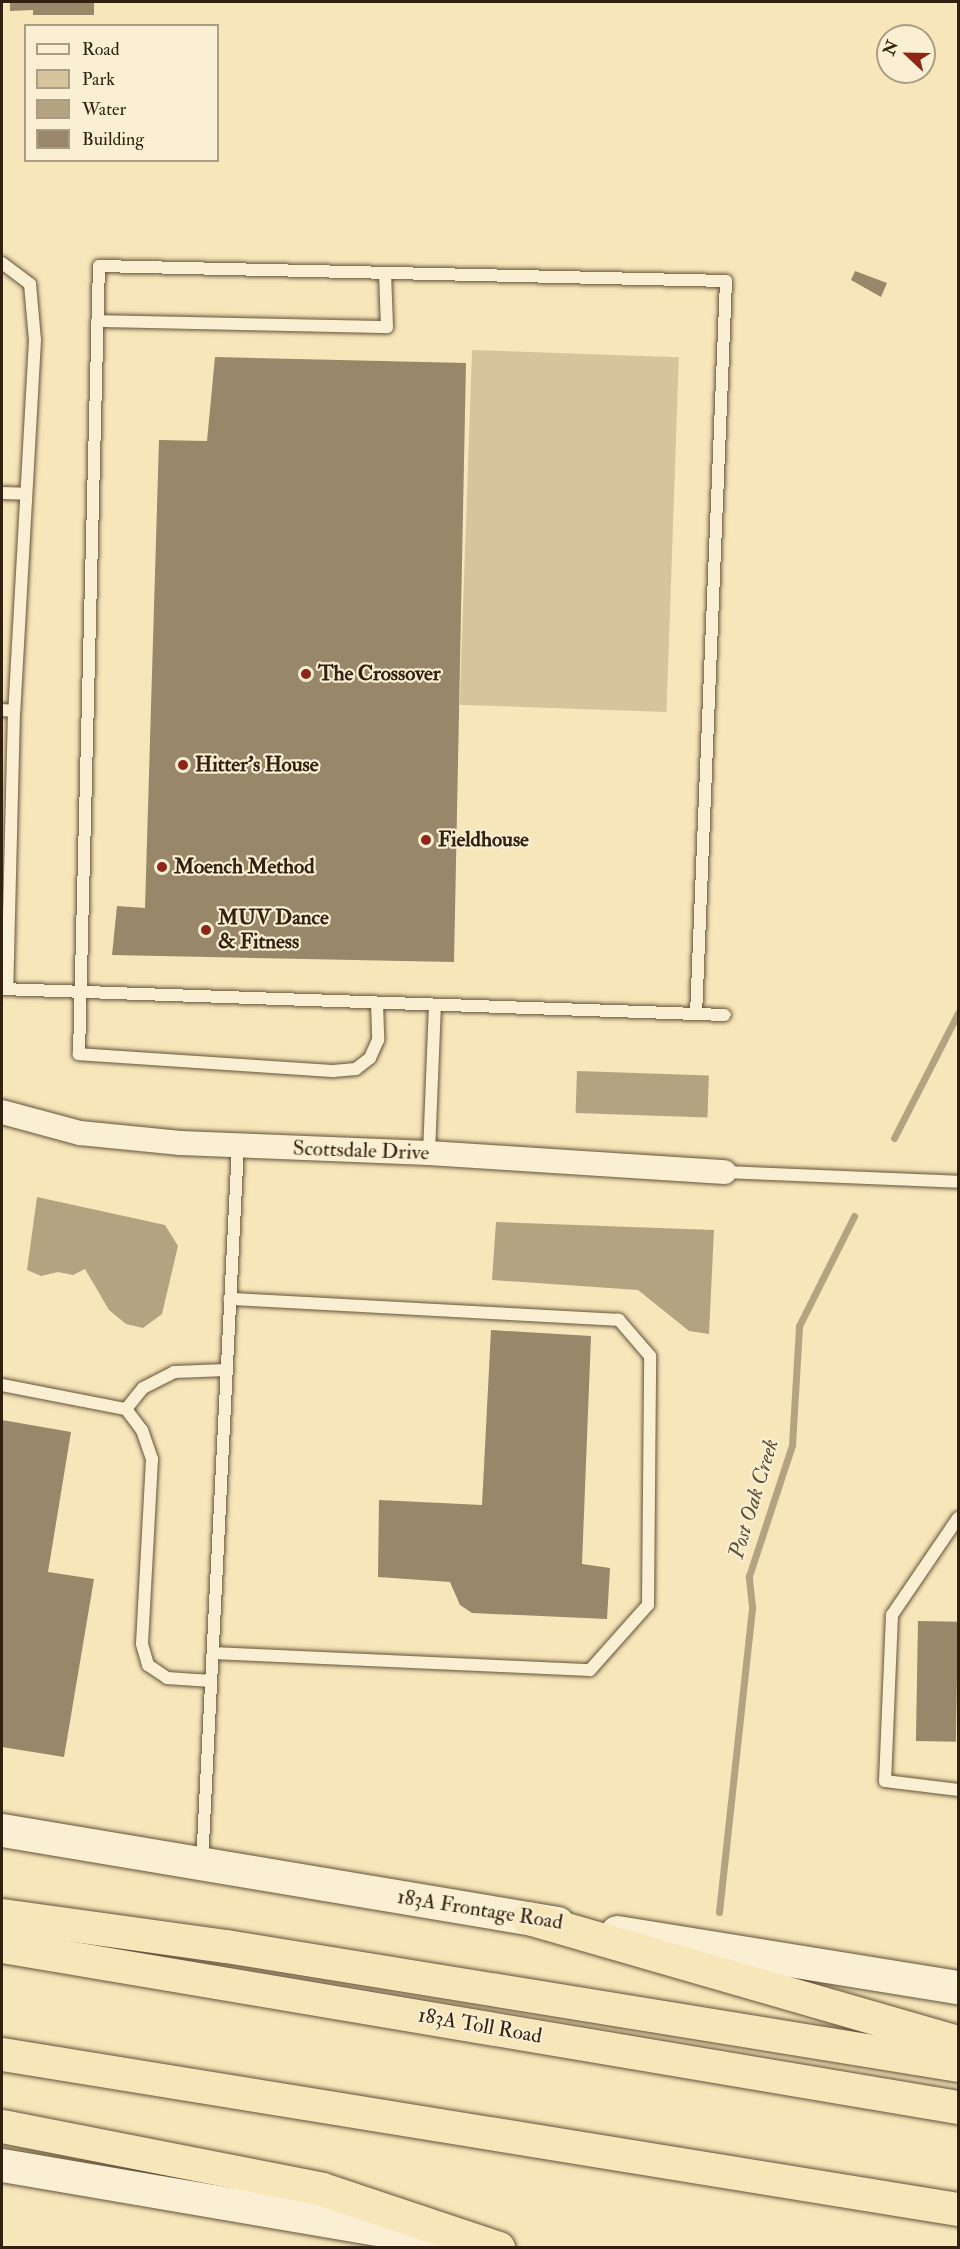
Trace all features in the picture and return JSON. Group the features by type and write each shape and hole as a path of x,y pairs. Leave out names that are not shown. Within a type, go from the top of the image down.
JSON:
{"highway":[{"path":"2,1915 226,1946 958,2066"},
{"path":"528,1918 958,2042"},
{"name":"183A Toll Road","path":"2,1946 958,2107"},
{"path":"2,2054 958,2208"},
{"path":"2,2126 322,2189 498,2247"}],"main road":[{"name":"183A Frontage Road","path":"2,1830 958,1987"},
{"path":"2,2165 486,2247"}],"street":[{"name":"Scottsdale Drive","path":"2,1112 81,1133 180,1143 429,1153 724,1172"}],"lane":[{"path":"2,263 30,284 34,340 26,494 8,710 4,989 725,1015"},
{"path":"377,1003 378,1040 370,1059 356,1069 333,1071 79,1054 99,266 726,281 696,1014"},
{"path":"98,321 387,327 385,273"},
{"path":"2,493 26,494"},
{"path":"429,1153 435,1005"},
{"path":"202,1864 238,1146"},
{"path":"724,1172 958,1182"},
{"path":"213,1653 590,1670 648,1605 651,1356 619,1320 230,1299"},
{"path":"126,1409 143,1388 174,1372 227,1370"},
{"path":"2,1385 126,1409 142,1431 152,1459 142,1644 148,1665 167,1678 211,1681"},
{"path":"958,1518 892,1615 885,1781 958,1790"}],"green space":[{"path":"472,350 679,357 666,712 460,705"}],"water":[{"path":"577,1071 709,1076 707,1118 576,1113"},
{"path":"37,1197 165,1225 178,1246 162,1314 143,1328 126,1324 109,1310 85,1269 73,1275 58,1272 41,1276 27,1270"},
{"path":"496,1222 714,1230 709,1334 689,1331 638,1290 492,1280"}],"building":[{"path":"10,2 94,2 94,15 33,15 33,10 10,11"},
{"path":"855,271 887,283 881,297 851,280"},
{"name":"The Crossover","path":"215,357 466,363 454,962 112,955 117,906 145,908 159,440 207,441"},
{"path":"491,1330 591,1336 582,1564 610,1568 607,1619 472,1613 460,1605 450,1582 378,1577 379,1500 482,1505"},
{"path":"2,1420 71,1432 48,1572 94,1579 64,1757 2,1747"},
{"path":"918,1621 958,1622 956,1742 916,1741"}],"waterway":[{"name":"Post Oak Creek","path":"894,1138 958,1013"},
{"name":"Post Oak Creek","path":"719,1912 752,1607 749,1576 792,1445 799,1326 854,1216"}],"place":[{"name":"The Crossover","path":"306,674"},
{"name":"Hitter's House","path":"183,765"},
{"name":"Fieldhouse","path":"426,840"},
{"name":"Moench Method","path":"162,867"},
{"name":"MUV Dance & Fitness","path":"206,930"}]}
